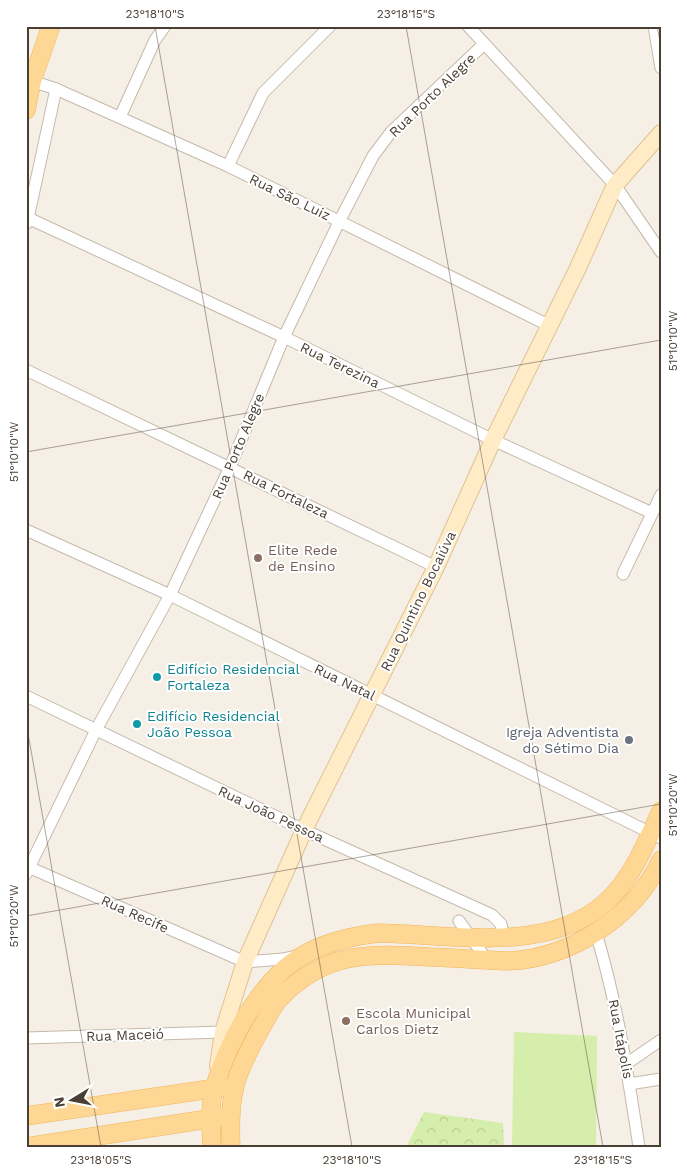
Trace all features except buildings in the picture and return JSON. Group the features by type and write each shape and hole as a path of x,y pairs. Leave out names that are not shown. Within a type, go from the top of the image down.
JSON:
{"main road":[{"path":"26,110 29,82 52,26"},
{"path":"212,1147 211,1118 214,1087 236,1034 262,992 281,970 308,952 332,943 378,933 504,938 527,936 567,925 594,911 614,894 656,835 661,811"},
{"path":"231,1147 235,1086 255,1038 278,1001 294,985 315,970 340,960 365,955 395,954 521,961 561,950 596,933 613,919 639,894 661,860"},
{"path":"26,1116 214,1087 235,1086"},
{"path":"26,1146 66,1144 211,1118 232,1116"}],"street":[{"path":"120,117 155,40 165,26"},
{"path":"228,166 263,93 330,26"},
{"path":"468,26 615,185 661,252"},
{"path":"654,26 661,68"},
{"name":"Rua Porto Alegre","path":"27,869 96,730 170,595 230,467 284,337 373,156 392,132 484,44"},
{"name":"Rua São Luiz","path":"29,82 56,89 228,166 550,326"},
{"path":"27,221 56,89"},
{"name":"Rua Quintino Bocaiúva","path":"214,1087 224,1032 245,962 304,830 436,567 615,185 661,133"},
{"name":"Rua Terezina","path":"27,221 284,337 494,440 652,513"},
{"name":"Rua Fortaleza","path":"26,370 436,567"},
{"path":"623,574 661,496"},
{"name":"Rua Natal","path":"26,530 170,595 656,835"},
{"name":"Rua João Pessoa","path":"26,696 304,830 492,915 501,924 504,938"},
{"name":"Rua Recife","path":"27,869 245,962"},
{"path":"447,936 459,921 461,902"},
{"path":"459,921 487,960"},
{"name":"Rua Itápolis","path":"596,933 609,978 626,1064 638,1147"},
{"path":"245,962 283,960 308,952"},
{"name":"Rua Maceió","path":"26,1038 224,1032"},
{"path":"626,1064 661,1040"},
{"path":"629,1084 661,1079"}],"green space":[{"path":"514,1032 597,1036 596,1147 512,1147"},
{"path":"424,1112 503,1123 504,1147 406,1147"}],"place":[{"name":"Elite Rede de Ensino","path":"258,558"},
{"name":"Edifício Residencial Fortaleza","path":"157,677"},
{"name":"Edifício Residencial João Pessoa","path":"137,724"},
{"name":"Igreja Adventista do Sétimo Dia","path":"629,740"},
{"name":"Escola Municipal Carlos Dietz","path":"346,1021"}]}
